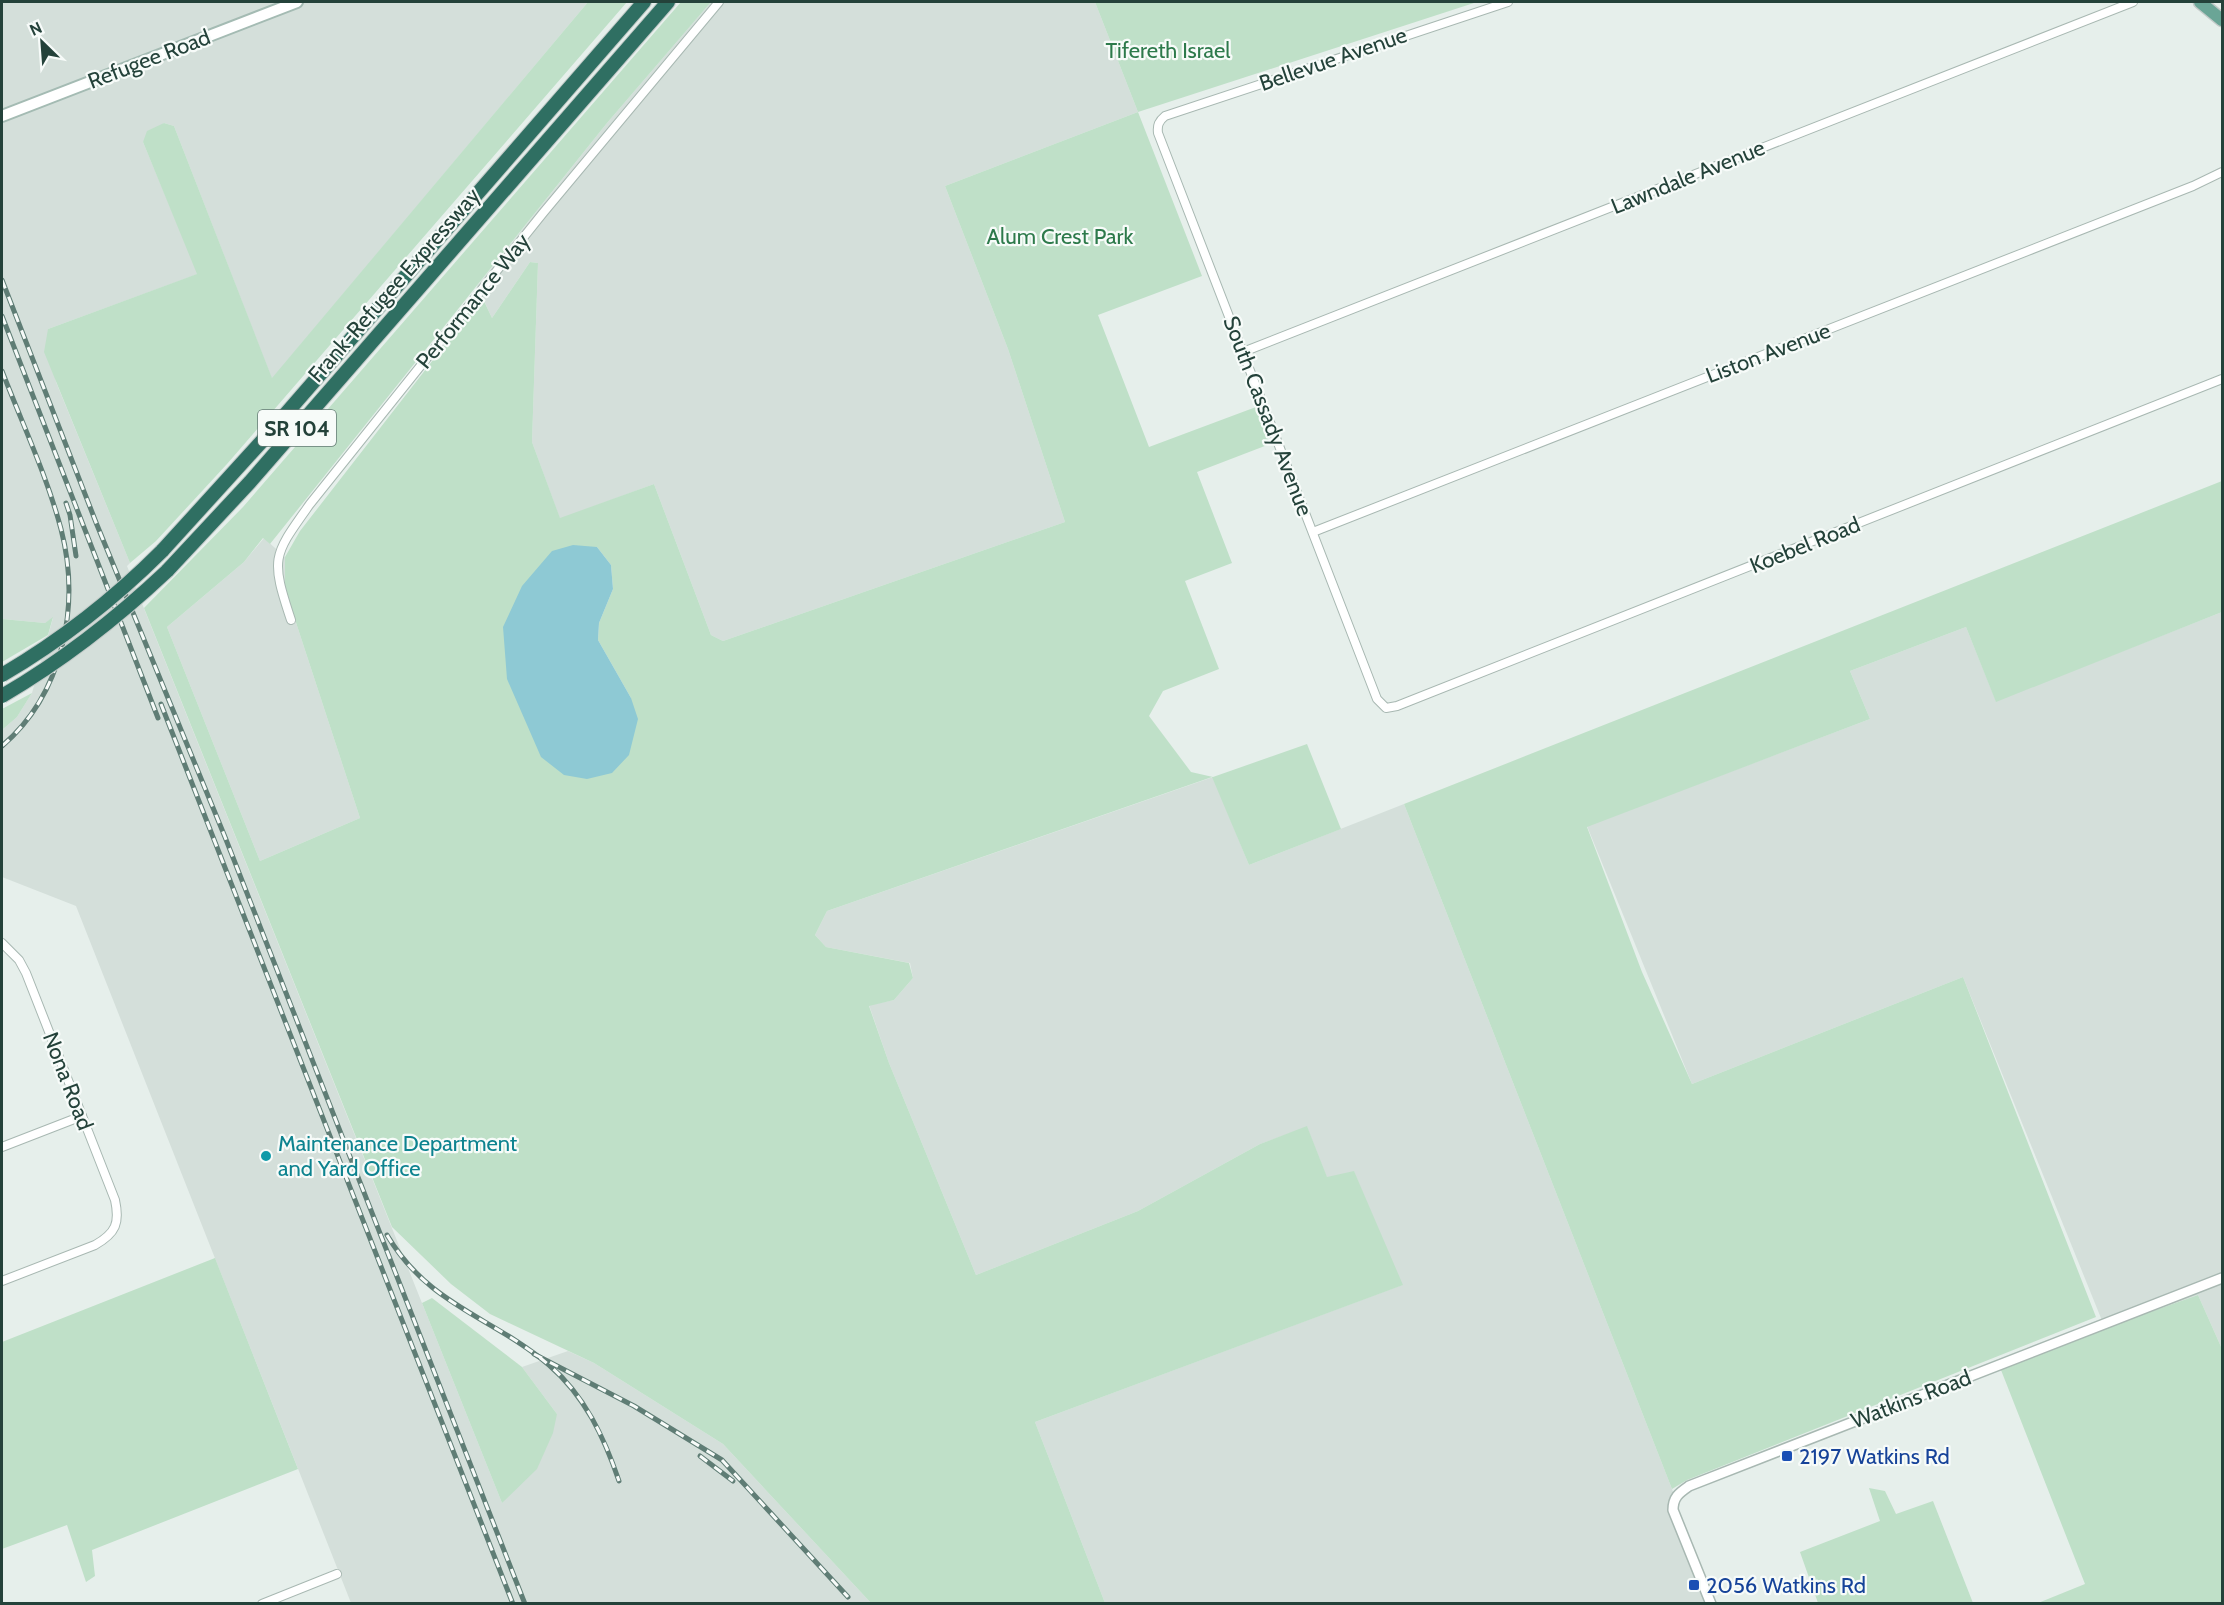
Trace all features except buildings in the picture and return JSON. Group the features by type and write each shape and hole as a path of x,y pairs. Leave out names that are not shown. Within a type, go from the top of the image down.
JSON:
{"highway":[{"name":"Frank-Refugee Expressway","path":"2,675 76,626 116,594 162,550 263,441 644,2"},
{"name":"Frank-Refugee Expressway","path":"2,696 97,632 167,572 250,482 668,2"}],"main road":[{"name":"Refugee Road","path":"2,116 297,2"},
{"path":"2200,2 2223,20"}],"street":[{"name":"Performance Way","path":"291,620 278,582 277,563 281,545 310,504 536,222 719,2"},
{"name":"Bellevue Avenue","path":"1160,120 1257,85 1508,2"},
{"name":"Lawndale Avenue","path":"1243,352 2133,2"},
{"name":"South Cassady Avenue","path":"1160,120 1158,134 1377,699 1386,708"},
{"name":"Liston Avenue","path":"1313,532 2193,186 2223,172"},
{"name":"Koebel Road","path":"1386,708 1397,706 2223,379"},
{"name":"Nona Road","path":"2,943 19,960 26,973 115,1200 118,1214 115,1227 107,1238 95,1245 2,1281"},
{"path":"2,1147 82,1116"},
{"name":"Watkins Road","path":"1711,1604 1673,1510 1673,1500 1689,1486 2223,1278"},
{"path":"262,1604 337,1574"}],"shaded area":[{"path":"2,2 588,2 272,379 174,126 164,123 143,142 198,274 48,329 56,382 130,563 127,566 502,1503 557,1414 522,1367 568,1351 594,1363 723,1444 871,1603 351,1603 76,906 2,877 2,730 17,717 32,693 53,618 45,623 2,619"},
{"path":"711,2 1095,2 1138,112 945,186 1008,349 1065,522 723,641 711,635 654,484 560,519 532,442 538,263 530,262 492,318 477,286 607,123"},
{"path":"264,538 285,557 285,589 360,818 260,861 167,627 244,562"},
{"path":"2222,612 2222,1349 2198,1295 2105,1328 1963,977 1692,1084 1587,826 1870,719 1850,671 1966,627 1996,701"},
{"path":"1213,777 1249,865 1404,804 1672,1489 1709,1603 1105,1603 1035,1422 1402,1285 1354,1172 1327,1178 1307,1127 1260,1144 1138,1211 976,1275 889,1063 869,1005 894,1000 913,978 910,963 826,947 815,935 827,911"}],"green space":[{"path":"588,2 627,2 227,464 156,541 130,563 44,352 48,329 197,274 143,142 147,131 164,123 174,126 272,378"},
{"name":"Alum Crest Park","path":"681,2 711,2 607,123 270,544 263,538 244,562 167,627 260,861 360,818 285,589 285,557 300,531 482,297 492,318 530,262 538,263 532,442 560,518 654,484 711,635 723,641 1065,522 1008,349 945,186 1138,112 1202,276 1098,315 1149,447 1256,407 1270,444 1197,472 1232,563 1185,581 1219,669 1163,691 1149,716 1191,772 1213,777 1307,744 1341,829 1249,865 1212,777 827,911 815,935 826,947 909,963 913,978 894,1000 869,1006 889,1063 976,1275 1138,1211 1260,1144 1307,1126 1327,1177 1354,1171 1403,1285 1035,1422 1105,1603 871,1603 723,1444 594,1363 490,1314 451,1284 392,1227 144,608 243,507","holes":["597,547 611,565 613,589 599,623 598,640 631,698 507,679"]},
{"name":"Tifereth Israel","path":"1095,2 1477,2 1138,112"},
{"path":"2222,481 2222,612 1996,702 1966,627 1850,671 1870,719 1587,827 1642,972 1692,1084 1963,977 2096,1317 1687,1480 1672,1489 1404,804"},
{"path":"53,617 48,635 2,662 2,619 45,623"},
{"path":"32,693 17,717 2,730 2,709"},
{"path":"215,1258 298,1469 92,1550 95,1576 86,1582 67,1525 2,1549 2,1342"},
{"path":"2198,1295 2222,1349 2222,1603 2038,1603 2085,1584 2001,1370 2105,1328"},
{"path":"432,1298 522,1367 557,1414 553,1433 537,1469 502,1503 422,1303"},
{"path":"1869,1488 1885,1491 1896,1514 1933,1501 1973,1603 1818,1603 1800,1552 1880,1521"}],"water":[{"path":"573,545 597,547 611,565 613,589 599,623 598,640 631,698 638,719 629,755 612,773 587,779 564,775 541,757 507,679 503,627 522,586 552,551"}],"railway":[{"path":"2,280 97,525 225,837 525,1604"},
{"path":"2,316 158,718"},
{"path":"2,371 55,509 67,558 69,588 62,647 53,675 40,701 23,725 2,746"},
{"path":"66,503 76,556"},
{"path":"161,704 513,1604"},
{"path":"387,1235 404,1259 441,1294 527,1348 562,1377 592,1418 619,1481"},
{"path":"534,1354 634,1406 722,1460 848,1597"},
{"path":"700,1456 733,1481"}],"place":[{"name":"Maintenance Department and Yard Office","path":"266,1156"},
{"name":"2197 Watkins Rd","path":"1787,1456"},
{"name":"2056 Watkins Rd","path":"1694,1585"}]}
